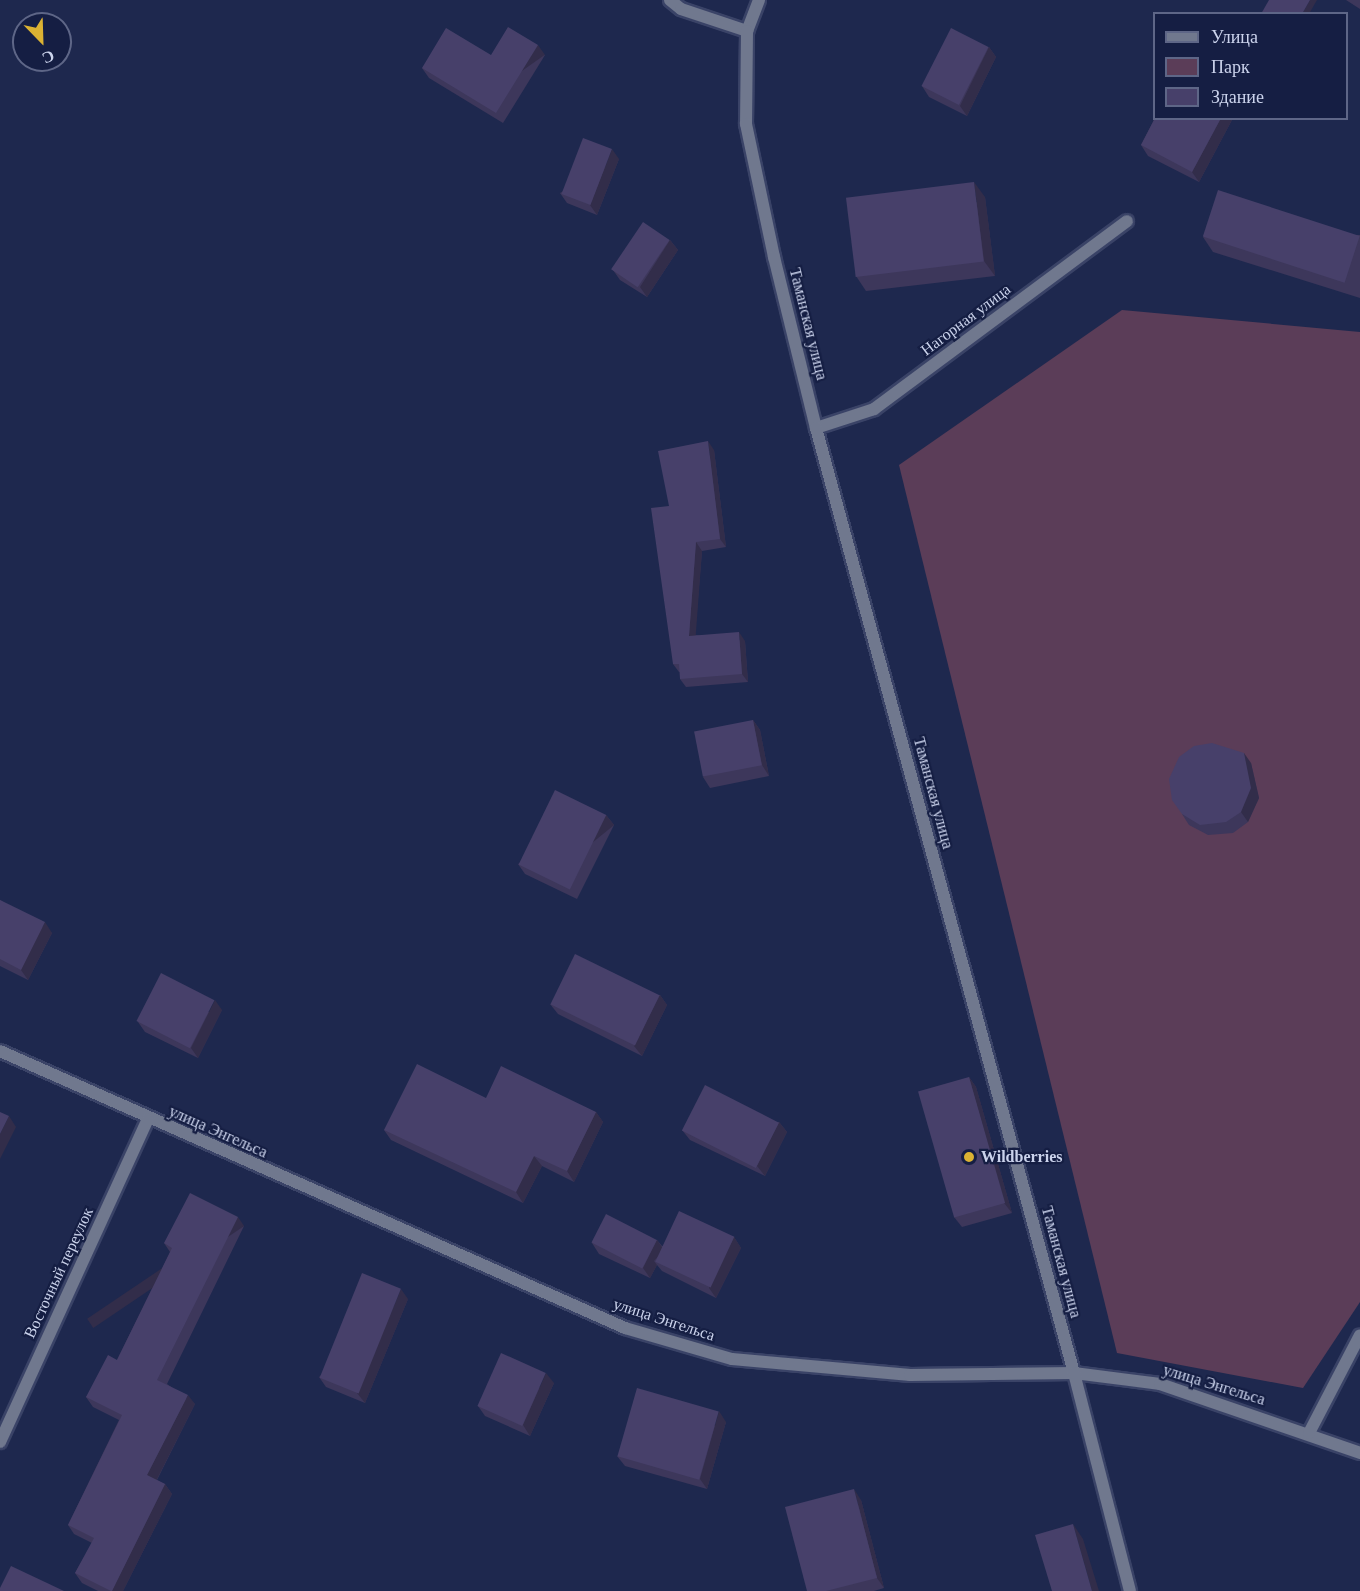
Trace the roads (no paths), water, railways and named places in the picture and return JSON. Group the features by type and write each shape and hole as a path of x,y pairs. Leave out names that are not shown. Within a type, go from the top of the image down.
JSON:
{"street":[{"path":"670,0 681,9 747,31"},
{"name":"Таманская улица","path":"759,0 747,31 746,124 816,428 1074,1373 1130,1591"},
{"name":"Нагорная улица","path":"816,428 874,410 1126,221"},
{"name":"улица Энгельса","path":"0,1051 148,1119 625,1328 732,1359 910,1375 1074,1373 1160,1384 1309,1433 1360,1453"},
{"name":"Восточный переулок","path":"0,1442 148,1119"},
{"path":"1309,1433 1360,1335"}],"place":[{"name":"Wildberries","path":"969,1157"}]}
